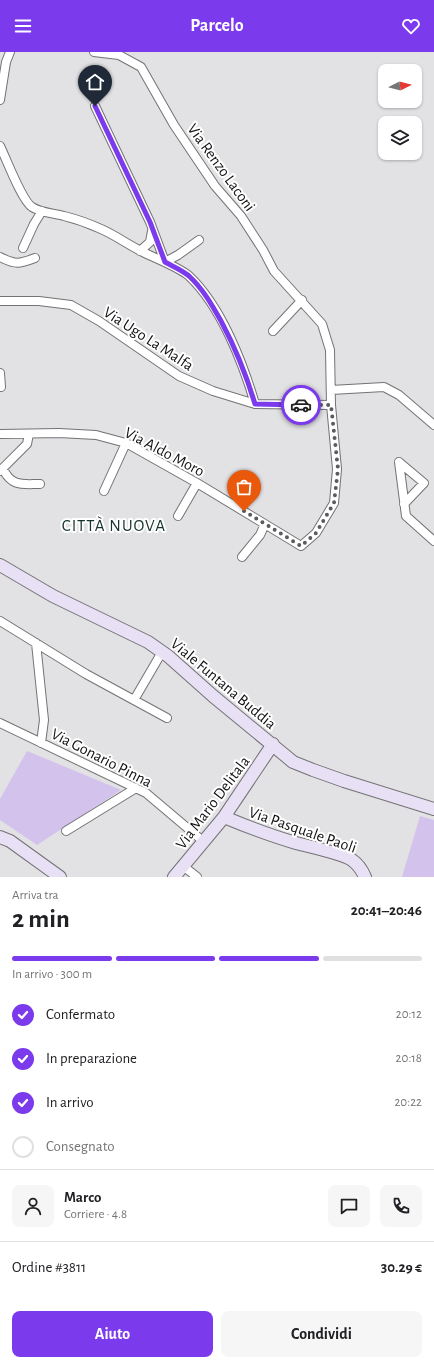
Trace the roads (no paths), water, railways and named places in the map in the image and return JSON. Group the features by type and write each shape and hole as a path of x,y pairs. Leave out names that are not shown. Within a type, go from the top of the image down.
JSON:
{"main road":[{"name":"Viale Funtana Buddia","path":"0,565 53,596 148,642 162,652 293,762 313,770 434,809"},
{"name":"Via Mario Delitala","path":"174,877 224,817 273,744"},
{"name":"Via Pasquale Paoli","path":"224,817 247,827 294,843 352,860 360,867 365,877"},
{"path":"0,837 10,841 60,877"}],"street":[{"path":"0,100 6,62 10,52"},
{"name":"Via Renzo Laconi","path":"94,52 119,55 142,68 174,125 215,186 241,216 263,250 274,271 302,300 322,324 330,350 331,405 338,469 334,503 316,533 301,546"},
{"path":"95,106 150,222 165,262"},
{"path":"0,146 24,196 31,207 66,216 101,229 140,251 165,262 188,275 209,299 238,357 247,378 255,404"},
{"path":"23,248 42,211"},
{"path":"140,251 150,242 152,230"},
{"path":"165,262 199,240"},
{"path":"0,256 8,261 18,264 35,258"},
{"path":"273,331 302,300"},
{"name":"Via Ugo La Malfa","path":"0,301 39,301 71,305 106,325 179,376 213,391 255,404 331,405"},
{"path":"0,373 1,387"},
{"path":"331,390 384,388 399,395 434,425"},
{"name":"Via Aldo Moro","path":"0,434 59,433 96,435 126,443 197,483 301,546"},
{"path":"29,434 27,444 1,470 7,478 15,483 40,484"},
{"path":"104,491 126,443"},
{"path":"404,504 424,484 399,462 404,504 406,516 434,541"},
{"path":"178,516 197,483"},
{"path":"242,557 260,535 265,524"},
{"path":"0,621 86,674 167,718"},
{"path":"36,643 44,720 41,743"},
{"path":"134,700 162,652"},
{"name":"Via Gonario Pinna","path":"0,723 146,793 204,842"},
{"path":"66,831 136,788"},
{"path":"183,866 197,877"}],"district":[{"name":"CITTÀ NUOVA","path":"114,525"}]}
